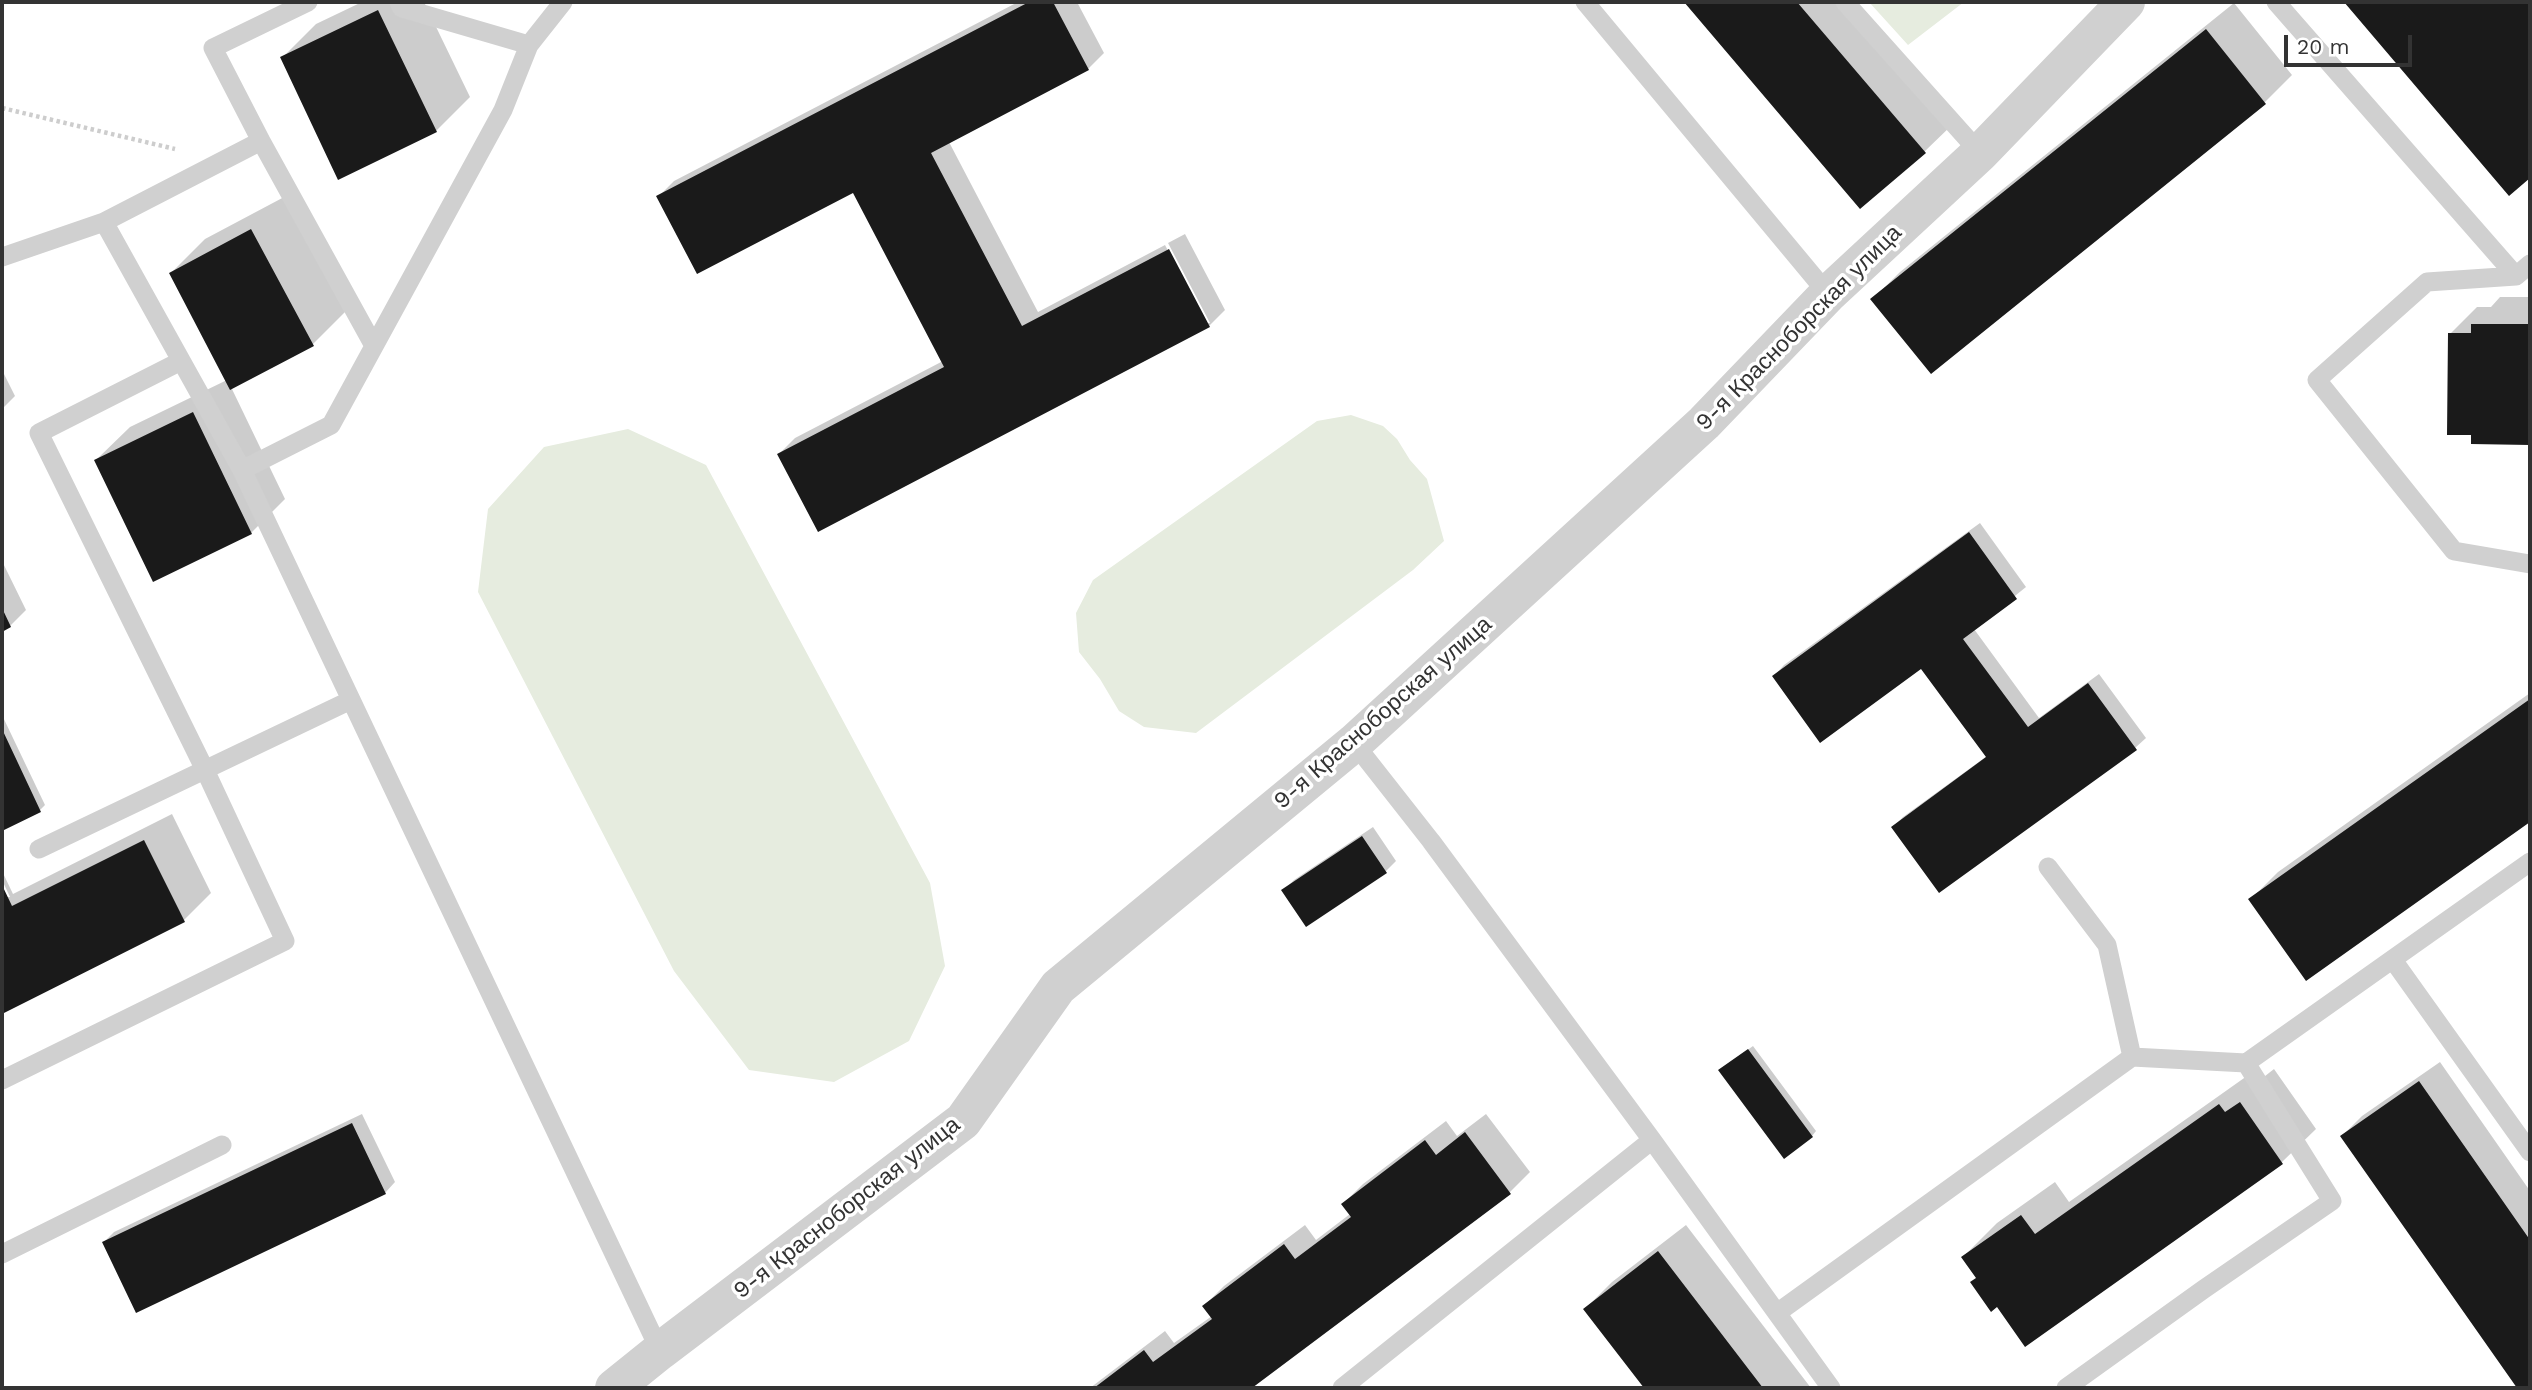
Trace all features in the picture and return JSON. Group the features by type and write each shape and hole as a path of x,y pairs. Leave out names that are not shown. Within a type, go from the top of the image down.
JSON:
{"street":[{"name":"9-я Красноборская улица","path":"614,1388 963,1121 1058,987 1354,743 1704,423 1828,294 1980,153 2126,2"}],"lane":[{"path":"308,2 213,48 374,346"},
{"path":"399,2 402,8 529,45"},
{"path":"242,470 331,425 503,110 529,45 563,2"},
{"path":"1585,2 1828,294"},
{"path":"1845,2 1980,153"},
{"path":"2276,2 2523,270"},
{"path":"2,257 104,222 261,141"},
{"path":"104,222 242,470 660,1351"},
{"path":"2523,270 2427,282 2317,380 2454,551 2530,564"},
{"path":"2,1080 285,941 205,770 38,433 181,361"},
{"path":"39,849 351,700"},
{"path":"1354,743 1431,841 1831,1388"},
{"path":"1777,1313 2132,1057 2246,1063 2530,862"},
{"path":"2049,867 2107,945 2132,1057"},
{"path":"2393,960 2530,1152"},
{"path":"2066,1388 2332,1201 2246,1063"},
{"path":"1342,1388 1652,1140"},
{"path":"2,1254 222,1145"}],"path":[{"path":"2,108 223,161"}],"shaded area":[{"path":"1869,2 1964,2 1908,45"},
{"path":"1351,415 1383,426 1397,439 1410,460 1427,479 1444,541 1413,570 1196,733 1144,727 1119,711 1100,679 1079,652 1076,613 1093,580 1317,421"},
{"path":"628,429 706,465 930,883 945,966 909,1041 834,1082 749,1070 674,971 478,592 488,509 544,447"}],"building":[{"path":"1029,2 1053,2 1089,70 931,153 1022,326 1169,249 1210,327 818,532 777,454 944,367 853,193 697,274 656,196"},
{"path":"1684,2 1797,2 1926,153 1860,209"},
{"path":"2344,2 2530,2 2530,178 2509,196"},
{"path":"378,10 437,132 338,180 280,57"},
{"path":"2206,29 2266,104 1931,374 1870,299"},
{"path":"251,229 314,346 230,390 169,273"},
{"path":"2471,324 2530,324 2530,445 2471,444 2471,435 2447,435 2448,333 2471,333"},
{"path":"193,412 252,534 153,582 94,460"},
{"path":"1969,532 2017,599 1963,639 2028,727 2088,683 2137,750 1939,893 1891,827 1986,757 1921,669 1820,743 1772,676"},
{"path":"2,608 11,627 2,632"},
{"path":"2530,699 2530,822 2306,981 2248,899"},
{"path":"2,729 41,812 2,831"},
{"path":"1362,836 1387,873 1306,927 1281,890"},
{"path":"144,840 185,922 2,1014 2,885 12,906"},
{"path":"1748,1049 1813,1137 1784,1159 1718,1070"},
{"path":"2419,1081 2530,1240 2530,1388 2517,1388 2340,1136"},
{"path":"2240,1102 2283,1164 2025,1347 1997,1307 1991,1312 1970,1282 1976,1278 1961,1257 2021,1215 2035,1234 2219,1104 2225,1112"},
{"path":"352,1123 386,1194 136,1313 102,1242"},
{"path":"1465,1132 1511,1194 1252,1388 1094,1388 1144,1350 1153,1362 1212,1319 1202,1306 1284,1244 1295,1259 1351,1217 1341,1204 1425,1140 1436,1155"},
{"path":"1658,1251 1763,1388 1644,1388 1583,1309"}]}
